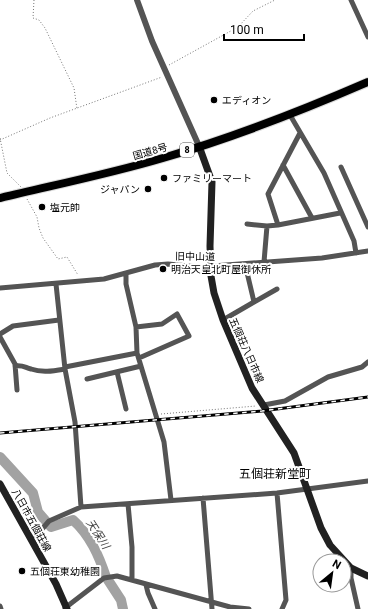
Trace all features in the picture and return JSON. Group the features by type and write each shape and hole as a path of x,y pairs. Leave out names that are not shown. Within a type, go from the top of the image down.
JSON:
{"highway":[{"name":"国道8号","path":"0,198 102,175 165,158 290,115 368,82"}],"main road":[{"name":"五個荘八日市線","path":"199,146 212,182 211,265 214,293 223,320 252,388 289,444 321,528 330,545 337,553"},
{"name":"八日市五個荘線","path":"0,484 31,538 66,608"},
{"name":"五個荘八日市線","path":"352,568 368,576"}],"street":[{"path":"138,0 163,68 199,146"},
{"path":"350,0 368,37"},
{"path":"290,115 324,173 340,213 354,241 356,253"},
{"path":"278,224 268,194 300,133"},
{"path":"283,165 312,218"},
{"path":"341,167 368,228"},
{"path":"247,224 267,226 340,213"},
{"path":"264,262 267,226"},
{"name":"旧中山道","path":"0,288 104,279 145,267 168,264 199,267 322,258 368,251"},
{"path":"245,264 254,302"},
{"path":"126,273 126,284 136,327 138,355 157,414 164,442 171,500"},
{"path":"56,284 65,368 75,422 81,507"},
{"path":"223,320 277,289"},
{"path":"16,366 22,365 31,369 50,372 138,355 189,336 178,314 162,324 136,327"},
{"path":"0,334 13,326 59,320"},
{"path":"1,340 16,366 16,390"},
{"path":"264,405 285,401 328,377 362,367 368,362"},
{"path":"87,379 141,366"},
{"path":"117,372 126,409"},
{"path":"31,538 36,535 49,521 81,507 277,493 368,481"},
{"path":"277,493 286,600 282,609"},
{"path":"202,498 210,602 212,609"},
{"path":"128,504 132,547 132,580"},
{"path":"66,608 104,578 117,576 230,607 249,609"},
{"path":"352,582 358,609"},
{"path":"146,585 155,609"}],"path":[{"path":"34,0 33,18 39,20 45,28 74,88 77,109"},
{"path":"163,68 238,27 253,11 275,0"},
{"path":"80,281 67,257 58,259 43,238 38,228 37,217 24,192 20,185 8,173 0,139 50,118 166,75"},
{"path":"157,414 264,405"}],"waterway":[{"name":"天保川","path":"0,457 33,493 38,512 51,527 73,520 79,526 93,546 106,577"},
{"name":"天保川","path":"108,580 121,600 123,609"}],"railway":[{"path":"0,433 262,411 368,397"}],"place":[{"name":"エディオン","path":"214,100"},
{"name":"ファミリーマート","path":"164,178"},
{"name":"ジャパン","path":"148,189"},
{"name":"塩元帥","path":"42,207"},
{"name":"明治天皇北町屋御休所","path":"163,269"},
{"name":"五個荘東幼稚園","path":"22,571"}],"district":[{"name":"五個荘新堂町","path":"275,474"}]}
